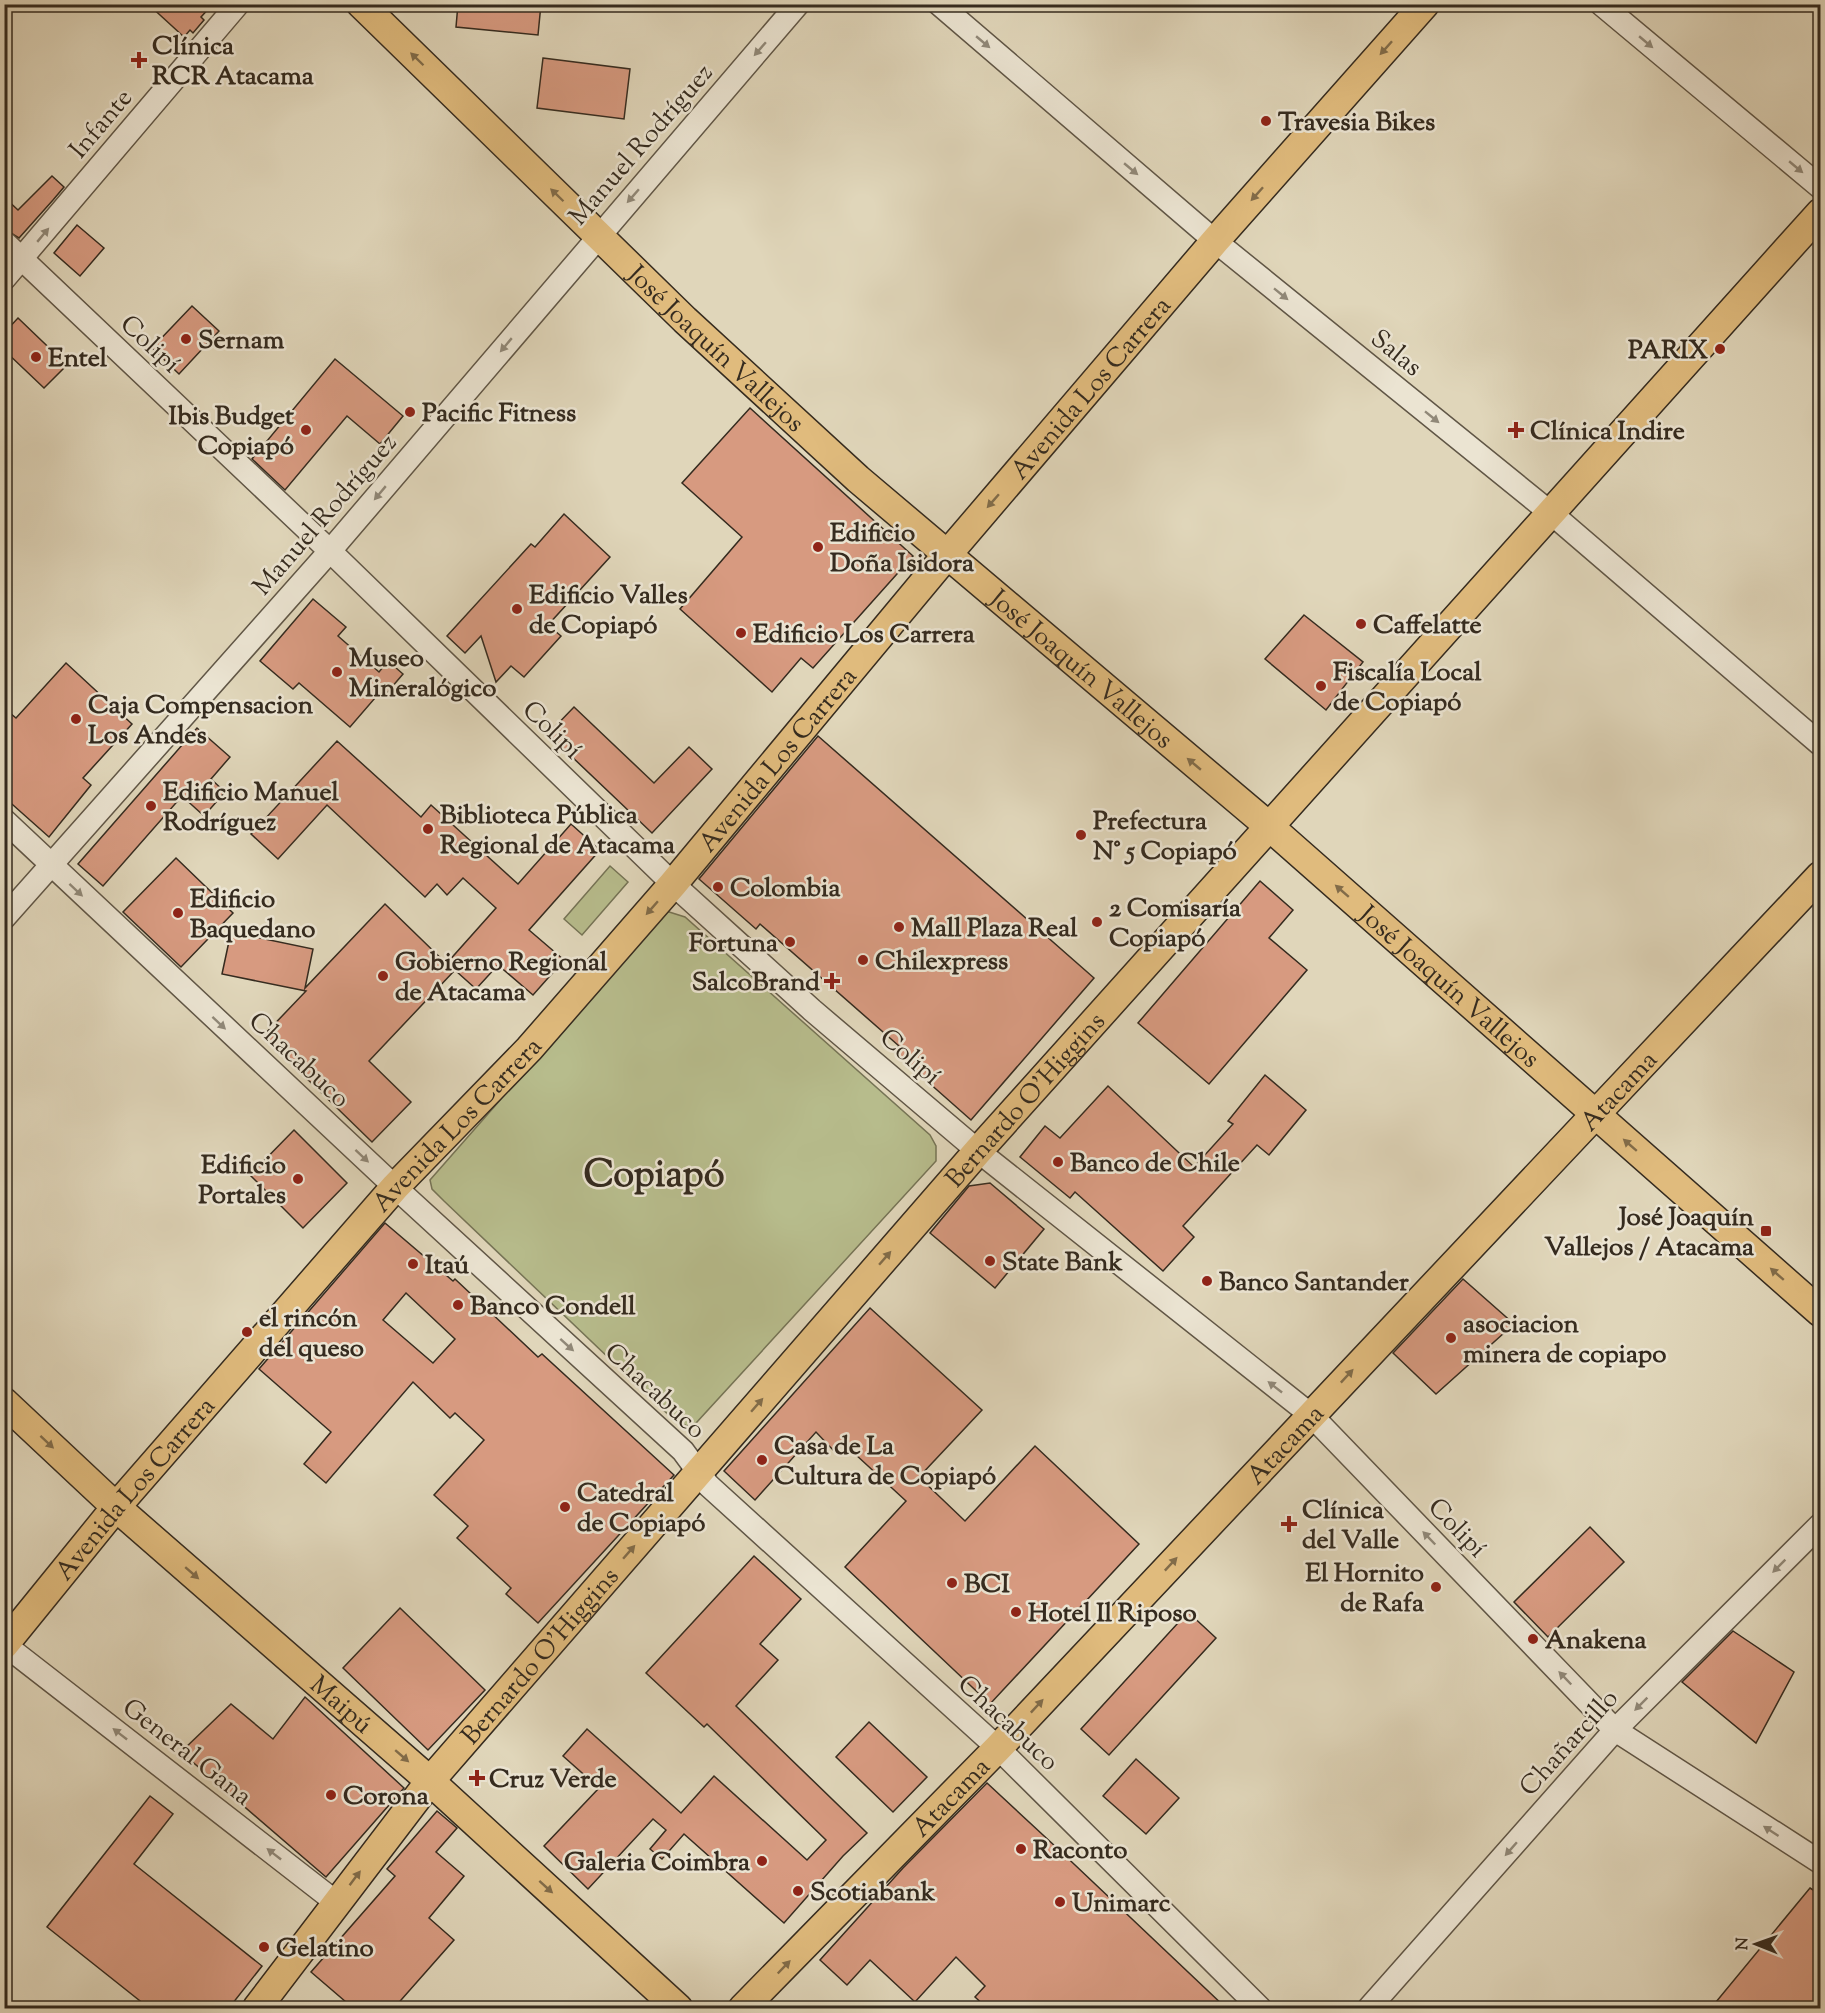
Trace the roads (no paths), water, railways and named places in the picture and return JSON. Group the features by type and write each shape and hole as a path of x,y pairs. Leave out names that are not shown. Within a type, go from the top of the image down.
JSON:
{"main road":[{"name":"José Joaquín Vallejos","path":"361,4 772,402 946,556 1271,828 1821,1312"},
{"name":"Avenida Los Carrera","path":"5,1645 116,1507 395,1187 529,1049 673,884 946,556 1215,241 1425,4"},
{"name":"Bernardo O'Higgins","path":"256,2008 430,1781 978,1151 1271,828 1821,213"},
{"name":"Atacama","path":"743,2008 998,1748 1821,876"},
{"name":"Maipú","path":"4,1402 116,1507 430,1781 678,2008"}],"street":[{"name":"Infante","path":"4,279 238,4"},
{"name":"Manuel Rodríguez","path":"4,918 52,867 330,551 798,4"},
{"name":"Salas","path":"939,4 1215,241 1552,514 1821,744"},
{"path":"1601,4 1821,187"},
{"name":"Colipí","path":"4,242 330,551 673,884 812,1010 978,1151 1311,1415 1615,1730 1821,1862"},
{"name":"Chacabuco","path":"4,820 395,1187 683,1451 708,1485 998,1748 1260,2008"},
{"name":"Chañarcillo","path":"1369,2008 1615,1730 1821,1525"},
{"name":"General Gana","path":"5,1645 337,1903"}],"place":[{"name":"Clínica RCR Atacama","path":"139,60"},
{"name":"Travesia Bikes","path":"1266,121"},
{"name":"Sernam","path":"186,339"},
{"name":"PARIX","path":"1720,349"},
{"name":"Entel","path":"36,357"},
{"name":"Pacific Fitness","path":"410,412"},
{"name":"Ibis Budget Copiapó","path":"306,430"},
{"name":"Clínica Indire","path":"1516,430"},
{"name":"Edificio Doña Isidora","path":"818,547"},
{"name":"Edificio Valles de Copiapó","path":"517,609"},
{"name":"Caffelatte","path":"1361,624"},
{"name":"Edificio Los Carrera","path":"741,633"},
{"name":"Museo Mineralógico","path":"337,672"},
{"name":"Fiscalía Local de Copiapó","path":"1321,686"},
{"name":"Caja Compensacion Los Andes","path":"76,719"},
{"name":"Edificio Manuel Rodríguez","path":"151,806"},
{"name":"Biblioteca Pública Regional de Atacama","path":"428,829"},
{"name":"Prefectura N° 5 Copiapó","path":"1081,835"},
{"name":"Colombia","path":"718,887"},
{"name":"Edificio Baquedano","path":"178,913"},
{"name":"2 Comisaría Copiapó","path":"1097,922"},
{"name":"Mall Plaza Real","path":"899,927"},
{"name":"Fortuna","path":"790,942"},
{"name":"Chilexpress","path":"863,960"},
{"name":"Gobierno Regional de Atacama","path":"383,976"},
{"name":"SalcoBrand","path":"832,981"},
{"name":"Banco de Chile","path":"1058,1162"},
{"name":"Edificio Portales","path":"298,1179"},
{"name":"José Joaquín Vallejos / Atacama","path":"1766,1231"},
{"name":"State Bank","path":"990,1261"},
{"name":"Itaú","path":"413,1264"},
{"name":"Banco Santander","path":"1207,1281"},
{"name":"Banco Condell","path":"458,1305"},
{"name":"el rincón del queso","path":"247,1332"},
{"name":"asociacion minera de copiapo","path":"1451,1338"},
{"name":"Casa de La Cultura de Copiapó","path":"762,1460"},
{"name":"Catedral de Copiapó","path":"565,1507"},
{"name":"Clínica del Valle","path":"1289,1524"},
{"name":"BCI","path":"952,1583"},
{"name":"El Hornito de Rafa","path":"1436,1587"},
{"name":"Hotel Il Riposo","path":"1016,1612"},
{"name":"Anakena","path":"1533,1639"},
{"name":"Cruz Verde","path":"477,1778"},
{"name":"Corona","path":"331,1795"},
{"name":"Raconto","path":"1021,1849"},
{"name":"Galeria Coimbra","path":"762,1861"},
{"name":"Scotiabank","path":"798,1891"},
{"name":"Unimarc","path":"1060,1902"},
{"name":"Gelatino","path":"264,1947"}],"district":[{"name":"Copiapó","path":"654,1173"}]}
